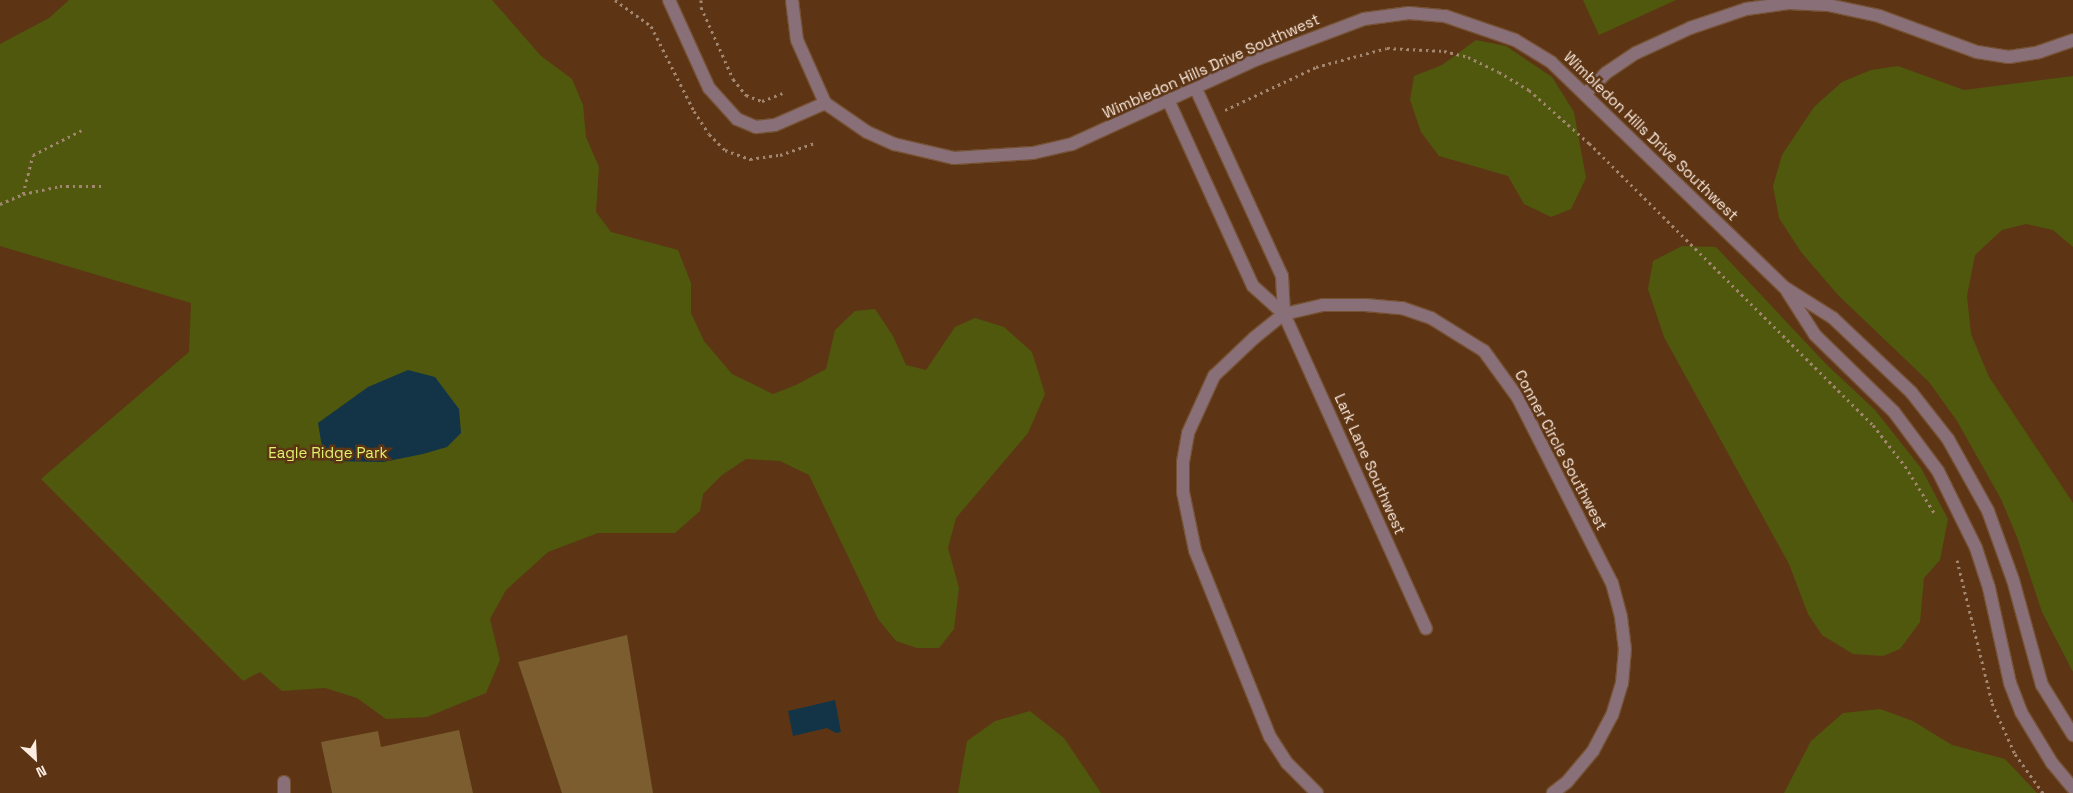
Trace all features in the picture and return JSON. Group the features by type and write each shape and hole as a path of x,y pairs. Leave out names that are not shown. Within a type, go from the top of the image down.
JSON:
{"street":[{"path":"669,0 710,88 737,119 756,127 775,125 825,103 798,40 792,0"},
{"path":"1586,93 1606,74 1636,53 1690,28 1746,9 1789,3 1828,5 1879,16 1977,52 2009,57 2038,52 2073,40"},
{"name":"Wimbledon Hills Drive Southwest","path":"825,103 867,132 894,144 954,158 1033,153 1072,144 1320,34 1364,20 1409,12 1445,16 1515,40 1551,62 1586,93 1784,287 1832,318 1911,392 1948,438 1970,474 2002,546 2042,685 2073,735"},
{"name":"Lark Lane Southwest","path":"1196,89 1282,276 1284,314 1426,628"},
{"name":"Lark Lane Southwest","path":"1168,102 1253,286 1284,314"},
{"name":"Wimbledon Hills Drive Southwest","path":"1784,287 1815,335 1894,412 1938,471 1976,548 1989,588 2010,682 2021,712 2052,763 2073,788"},
{"name":"Conner Circle Southwest","path":"1317,793 1287,763 1270,737 1195,550 1183,492 1183,462 1188,433 1214,376 1284,314 1323,306 1365,304 1402,308 1424,316 1484,351 1518,398 1612,583 1621,617 1625,649 1622,683 1612,715 1593,751 1568,782 1553,793"}],"path":[{"path":"701,0 701,7 733,79 746,96 762,101 783,93"},
{"path":"1209,118 1316,67 1387,48 1444,51 1468,57 1499,72 1529,90 1590,144 1873,425 1905,466 1938,520"},
{"path":"23,194 32,155 82,130"},
{"path":"0,204 23,194 60,186 100,186"},
{"path":"1956,558 1992,703 2016,754 2044,793"}],"green space":[{"name":"Eagle Ridge Park","path":"69,0 492,0 541,56 572,79 583,105 586,137 599,167 596,212 611,232 678,250 691,283 691,313 704,341 732,374 773,394 796,385 826,369 835,330 855,311 875,309 893,336 906,365 926,370 955,327 975,318 1004,327 1032,352 1045,394 1028,433 956,518 948,548 959,588 954,629 939,648 917,648 896,641 878,619 809,475 780,461 746,459 722,475 703,494 700,511 675,533 598,533 548,552 506,590 490,619 500,660 486,693 427,717 386,719 357,698 325,688 282,691 260,672 243,681 41,479 189,352 191,303 0,246 0,44 49,18"},
{"path":"1583,0 1676,0 1599,35"},
{"path":"1476,40 1506,46 1552,77 1574,112 1586,178 1571,209 1551,217 1524,204 1508,176 1439,156 1421,132 1410,100 1414,76 1442,65"},
{"path":"1898,66 1964,90 2073,76 2073,247 2053,230 2026,224 2002,230 1975,255 1967,296 1971,334 1989,377 2073,503 2073,672 2042,612 2017,537 2001,499 1957,421 1929,382 1838,295 1801,252 1779,218 1773,186 1782,155 1814,107 1842,82 1871,70"},
{"path":"1682,246 1716,247 1826,364 1875,410 1921,468 1948,519 1940,560 1924,578 1920,622 1900,649 1883,656 1853,654 1822,635 1808,614 1789,564 1664,337 1648,289 1653,261"},
{"path":"1880,709 1913,721 1952,745 2005,759 2037,793 1784,793 1811,741 1843,713"},
{"path":"1030,711 1064,738 1101,793 958,793 967,741 995,721"}],"water":[{"path":"408,370 435,377 459,409 461,433 447,447 423,454 383,462 330,461 322,447 318,423 368,387"},
{"path":"835,700 841,732 836,733 827,728 793,736 788,711"}],"building":[{"path":"627,635 653,793 562,793 518,662"},
{"path":"459,730 473,793 332,793 321,742 378,731 381,747"}]}
